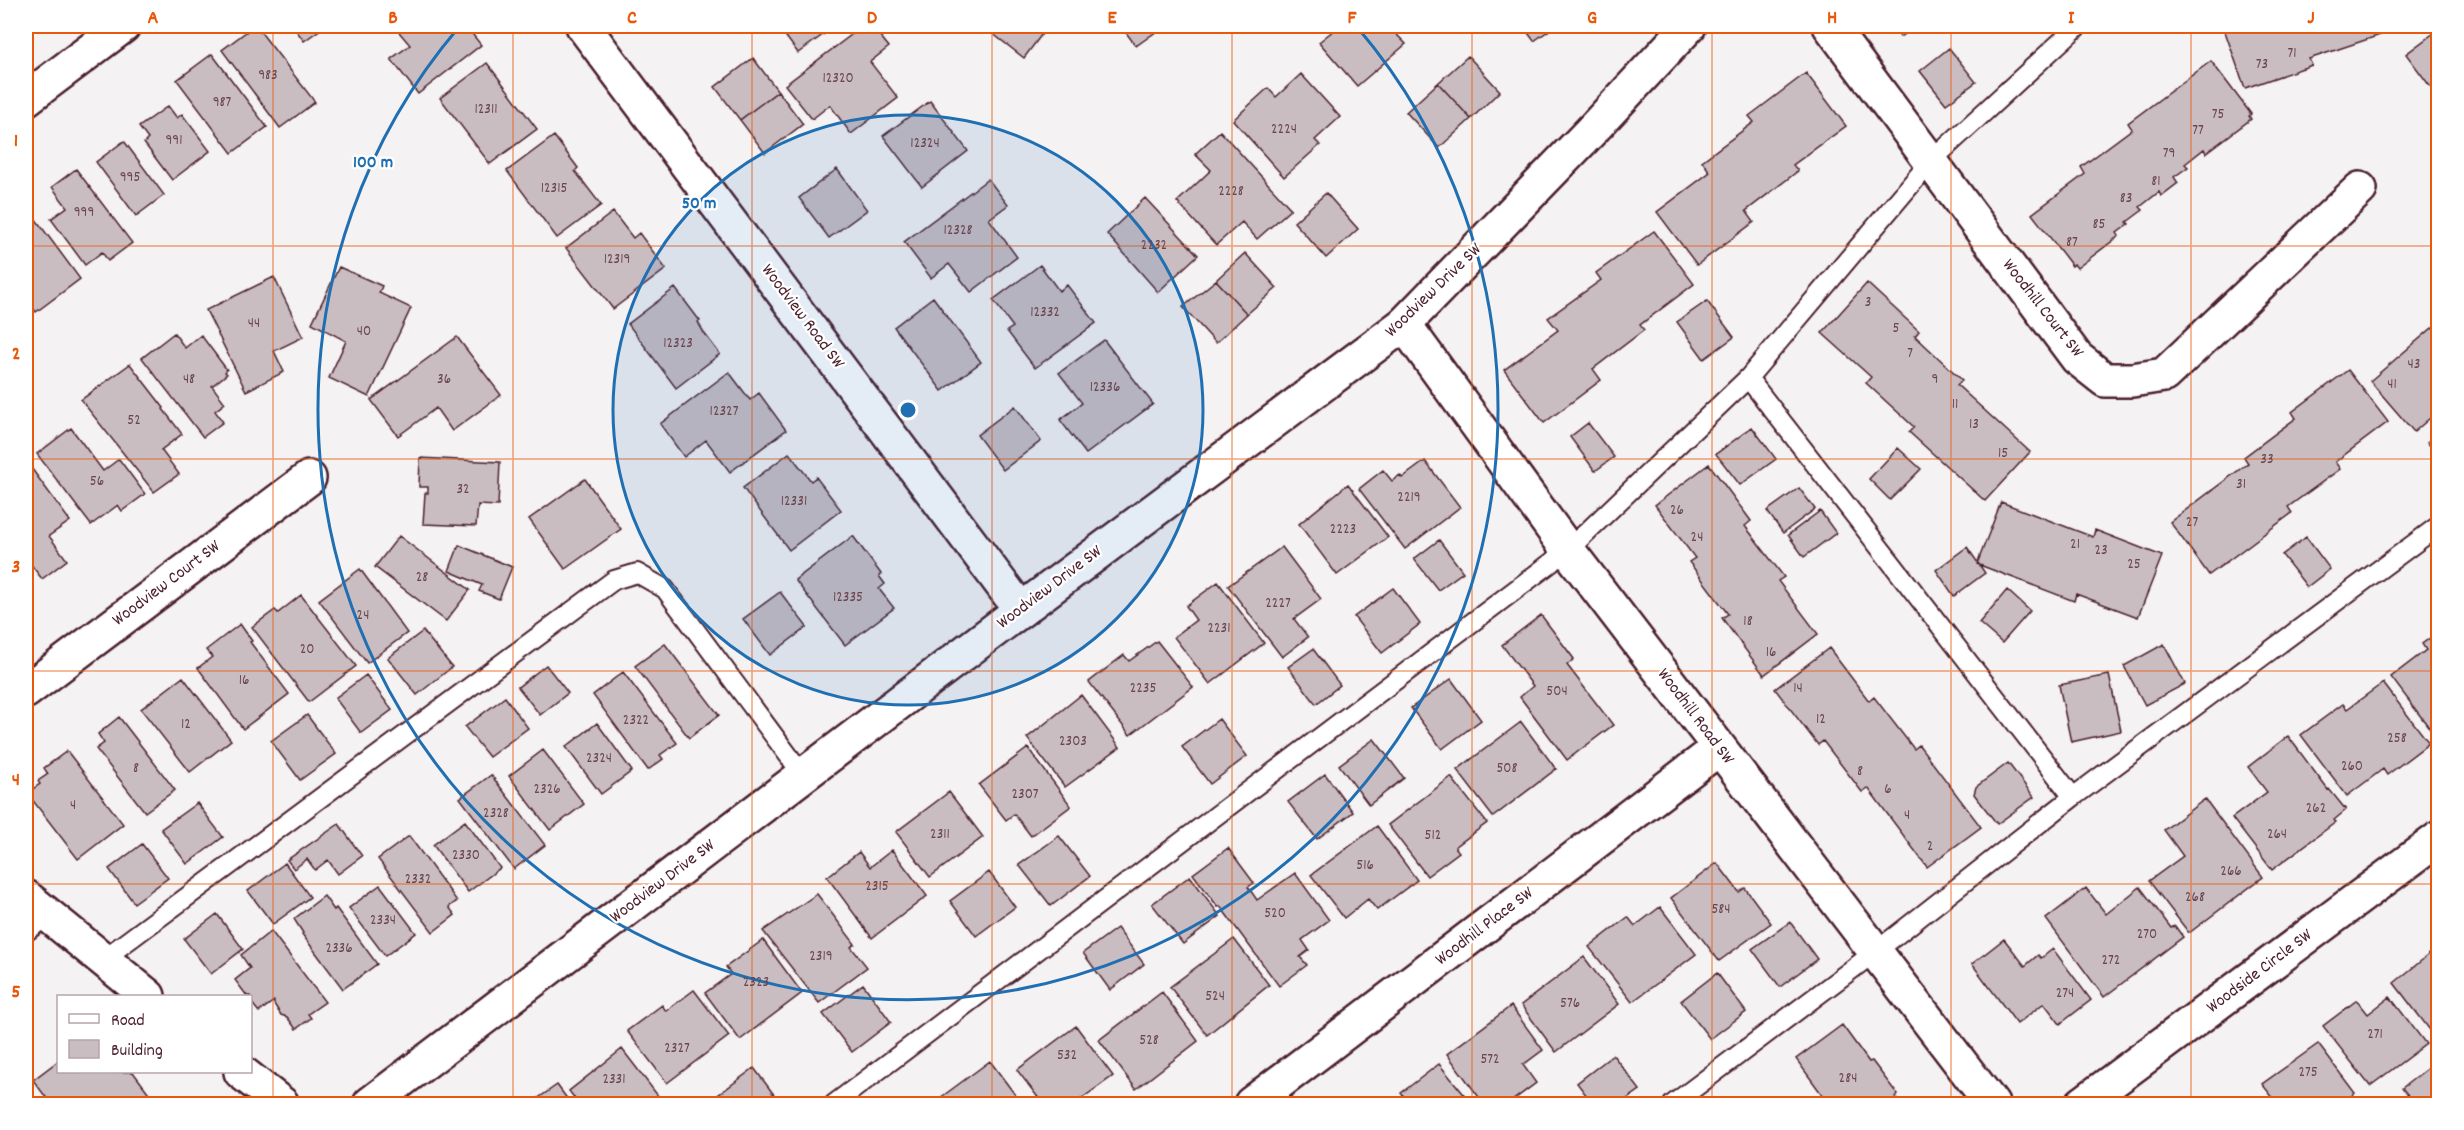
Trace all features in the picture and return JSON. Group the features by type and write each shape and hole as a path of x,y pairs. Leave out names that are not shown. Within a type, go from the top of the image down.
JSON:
{"street":[{"path":"26,99 123,26"},
{"name":"Woodview Road SW","path":"583,26 1021,609"},
{"name":"Woodview Drive SW","path":"370,1104 1021,609 1404,324 1689,26"},
{"name":"Woodhill Court SW","path":"1830,26 2078,358 2104,380 2132,380 2164,375 2360,189"},
{"name":"Woodhill Road SW","path":"1404,324 1568,550 1718,749 1992,1104"},
{"name":"Woodview Court SW","path":"26,691 309,478"},
{"name":"Woodhill Place SW","path":"1251,1104 1718,749"},
{"name":"Woodside Circle SW","path":"2082,1104 2439,840"},
{"path":"33,915 102,960 147,995"},
{"path":"243,1073 282,1104"}],"lane":[{"path":"834,1104 1568,550 1748,378 1930,162 2078,26"},
{"path":"1748,378 2073,797"},
{"path":"1673,1104 1875,952 2073,797 2439,526"},
{"path":"102,960 614,580 637,573 665,590 803,775"}],"building":[{"path":"254,26 315,102 280,128 222,50"},
{"path":"293,26 325,26 304,41"},
{"path":"394,26 466,26 481,45 418,94 391,59 410,45"},
{"path":"778,26 835,26 798,53"},
{"path":"863,26 872,26 889,47 870,62 898,98 851,134 830,105 812,119 785,85"},
{"path":"983,26 1048,26 1024,58"},
{"path":"1121,26 1164,26 1136,46"},
{"path":"1339,26 1388,26 1406,44 1357,86 1319,42"},
{"path":"1523,26 1555,26 1534,41"},
{"path":"1891,26 1915,26 1900,37"},
{"path":"2223,26 2404,27 2309,59 2312,65 2245,88"},
{"path":"2438,30 2438,97 2406,54"},
{"path":"1949,48 1976,82 1946,104 1920,71"},
{"path":"212,54 267,127 232,153 177,80"},
{"path":"1468,56 1500,91 1471,119 1438,83"},
{"path":"753,58 778,91 740,120 715,87"},
{"path":"2211,61 2251,114 2249,116 2251,119 2206,153 2204,149 2185,164 2188,167 2174,177 2178,183 2161,196 2159,192 2140,207 2143,210 2127,222 2129,224 2117,233 2119,236 2077,268 2074,264 2072,266 2032,214 2085,174 2081,167 2132,129 2128,123"},
{"path":"487,63 537,129 490,164 440,98"},
{"path":"1806,73 1846,126 1793,165 1798,171 1746,211 1754,222 1697,265 1657,212 1710,172 1702,161 1754,122 1749,116"},
{"path":"1301,74 1340,117 1315,140 1320,145 1284,177 1233,120 1268,88 1276,97"},
{"path":"1438,83 1471,119 1439,148 1406,112"},
{"path":"778,91 803,124 765,153 740,120"},
{"path":"930,101 968,151 922,187 883,136"},
{"path":"168,106 177,118 182,114 210,151 172,180 144,143 148,139 139,127"},
{"path":"1220,131 1291,209 1257,239 1242,222 1216,245 1177,202 1211,170 1195,154"},
{"path":"554,136 578,168 575,171 601,205 557,238 507,171"},
{"path":"124,141 164,195 136,216 96,162"},
{"path":"76,169 132,243 108,261 102,252 85,265 51,219 67,207 52,187"},
{"path":"837,169 867,210 829,238 799,198"},
{"path":"988,179 1008,205 989,219 1017,257 971,292 949,264 931,278 904,242"},
{"path":"1326,193 1358,229 1326,258 1294,222"},
{"path":"1145,198 1198,255 1158,292 1107,234"},
{"path":"26,206 80,279 36,312 26,299"},
{"path":"613,212 633,238 639,233 666,269 613,309 566,248"},
{"path":"1654,231 1694,284 1640,325 1644,330 1593,369 1601,380 1544,423 1504,370 1558,330 1548,318 1601,280 1596,273"},
{"path":"1245,253 1277,288 1247,314 1216,280"},
{"path":"1040,265 1059,291 1067,285 1096,323 1035,368 1007,331 1013,327 993,300"},
{"path":"339,267 382,286 379,293 411,308 369,397 329,378 346,341 312,323"},
{"path":"274,277 303,337 274,351 284,372 246,391 206,310"},
{"path":"1216,280 1247,314 1216,343 1183,307"},
{"path":"1867,283 1919,331 1915,336 1962,380 1957,385 2030,452 1985,501 1909,432 1914,427 1866,383 1871,377 1822,333"},
{"path":"675,288 700,321 698,322 704,333 720,354 676,388 628,324"},
{"path":"933,297 981,362 942,391 894,327"},
{"path":"1707,301 1734,337 1704,359 1677,322"},
{"path":"2438,323 2438,411 2414,432 2370,381"},
{"path":"174,333 185,348 201,335 227,370 225,372 227,374 212,386 225,403 215,411 223,422 203,437 142,358"},
{"path":"457,337 501,395 452,431 436,408 398,436 371,400"},
{"path":"1104,340 1153,404 1086,454 1060,420 1082,403 1059,373"},
{"path":"130,364 182,434 161,450 179,474 154,492 81,400"},
{"path":"2348,370 2388,422 2335,462 2340,469 2288,507 2292,513 2209,575 2170,522 2248,463 2244,457 2296,418 2292,412"},
{"path":"729,372 750,400 759,393 786,430 730,472 706,440 684,457 660,424"},
{"path":"1015,406 1041,441 1003,470 977,435"},
{"path":"1588,423 1614,457 1595,471 1570,437"},
{"path":"1752,427 1776,459 1740,485 1716,454"},
{"path":"71,428 103,471 119,459 145,494 122,511 118,505 91,525 37,454"},
{"path":"2438,432 2438,455 2427,442"},
{"path":"1898,448 1921,469 1890,500 1869,479"},
{"path":"789,453 811,481 816,477 841,510 789,550 743,488"},
{"path":"420,458 500,462 498,506 478,505 476,526 423,524 425,493 428,493 428,487 419,487"},
{"path":"26,461 70,521 49,536 67,560 42,579 26,558"},
{"path":"1425,461 1460,507 1405,549 1359,489 1383,470 1392,481 1400,475 1402,478"},
{"path":"1709,464 1751,521 1745,526 1784,577 1778,581 1818,634 1764,675 1722,618 1728,614 1689,562 1695,558 1655,505"},
{"path":"585,479 621,529 565,569 529,519"},
{"path":"1348,484 1388,537 1337,575 1299,524"},
{"path":"1799,488 1815,509 1783,533 1767,511"},
{"path":"2001,502 2093,537 2095,530 2162,556 2138,617 2076,594 2074,601 1977,564"},
{"path":"1820,511 1836,533 1804,557 1788,535"},
{"path":"399,536 470,590 446,621 375,567"},
{"path":"853,536 881,574 879,576 885,584 879,589 894,608 845,645 795,580"},
{"path":"2306,537 2330,569 2307,587 2282,555"},
{"path":"1439,540 1463,572 1438,590 1414,559"},
{"path":"459,545 512,567 499,599 479,591 482,585 449,571"},
{"path":"1282,547 1321,599 1294,619 1308,637 1282,657 1228,586"},
{"path":"1967,547 1985,573 1954,596 1936,570"},
{"path":"360,569 407,633 367,663 319,600"},
{"path":"1218,582 1264,643 1210,684 1174,637 1196,620 1186,606"},
{"path":"1393,588 1420,624 1382,653 1354,617"},
{"path":"2007,590 2030,611 2002,643 1979,623"},
{"path":"780,592 807,627 770,655 743,619"},
{"path":"301,595 356,666 309,702 252,627 275,610 278,613"},
{"path":"1541,615 1574,659 1567,665 1613,725 1567,760 1520,697 1533,686 1502,645"},
{"path":"240,624 252,641 250,642 289,694 243,729 198,668 212,657 206,650"},
{"path":"423,631 452,667 417,695 388,658"},
{"path":"2438,632 2437,738 2391,677 2426,650 2422,644"},
{"path":"1157,641 1193,687 1130,735 1089,682 1124,655 1129,661"},
{"path":"665,644 719,715 689,738 635,666"},
{"path":"2164,644 2185,684 2145,705 2124,666"},
{"path":"1829,648 1869,701 1874,697 1914,749 1919,745 1981,827 1927,867 1868,788 1862,792 1823,741 1818,745 1775,689"},
{"path":"1313,649 1340,685 1316,704 1288,667"},
{"path":"546,665 568,693 540,715 518,687"},
{"path":"623,672 677,743 660,755 663,759 648,770 593,695"},
{"path":"366,675 392,710 361,733 335,698"},
{"path":"2109,675 2121,731 2071,742 2059,685"},
{"path":"183,677 231,740 190,772 141,709"},
{"path":"1451,679 1481,720 1442,749 1411,708"},
{"path":"2383,683 2429,743 2387,775 2383,769 2347,796 2301,735 2343,704 2347,709"},
{"path":"1081,695 1120,747 1065,787 1027,738"},
{"path":"505,697 528,728 489,757 465,727"},
{"path":"307,715 336,754 300,780 271,741"},
{"path":"119,717 175,790 145,812 96,749 104,743 98,734"},
{"path":"1219,719 1247,756 1210,784 1182,747"},
{"path":"1521,722 1556,769 1493,817 1457,770"},
{"path":"597,723 632,771 601,794 566,747"},
{"path":"2288,736 2328,790 2346,810 2334,820 2336,822 2272,870 2232,818 2267,792 2248,767"},
{"path":"1374,739 1404,778 1369,805 1339,765"},
{"path":"1028,748 1071,806 1031,836 1014,814 1006,820 979,785"},
{"path":"543,750 584,804 550,830 509,776"},
{"path":"67,751 123,824 78,859 27,793 40,784 38,781 48,774 44,768"},
{"path":"2008,763 2034,797 1997,824 1974,794 1976,787"},
{"path":"1325,774 1353,812 1317,839 1288,802"},
{"path":"491,775 545,845 514,869 460,798"},
{"path":"1451,777 1487,823 1455,847 1459,852 1427,876 1388,825"},
{"path":"949,792 983,837 930,877 896,832"},
{"path":"2205,799 2263,877 2189,933 2149,881 2183,856 2164,830"},
{"path":"197,803 223,837 187,864 161,829"},
{"path":"465,821 500,868 468,892 433,845"},
{"path":"339,824 362,856 338,874 328,860 315,870 307,859 294,869 287,860"},
{"path":"1377,826 1417,880 1377,910 1368,899 1344,918 1311,875"},
{"path":"409,836 457,901 449,907 455,915 433,932 378,859"},
{"path":"1059,836 1090,876 1051,906 1019,865"},
{"path":"142,844 168,878 134,903 109,869"},
{"path":"1228,848 1254,883 1248,887 1257,900 1295,873 1329,920 1302,940 1309,950 1300,957 1307,965 1279,986 1220,906 1218,907 1193,874"},
{"path":"892,850 927,896 872,938 827,877 859,852 870,867"},
{"path":"285,863 310,897 273,924 248,891"},
{"path":"1717,863 1739,892 1745,888 1771,923 1719,961 1671,898"},
{"path":"989,872 1015,907 976,936 950,901"},
{"path":"1190,876 1220,916 1183,944 1152,904"},
{"path":"380,885 416,933 385,956 349,908"},
{"path":"2140,887 2171,928 2175,926 2183,937 2104,997 2046,919 2086,888 2106,914"},
{"path":"817,894 855,944 851,947 867,967 819,1003 763,931"},
{"path":"324,896 334,910 336,908 377,964 343,989 302,934 294,919"},
{"path":"1660,907 1696,954 1632,1002 1589,947 1628,917 1635,926"},
{"path":"217,914 243,949 211,974 184,939"},
{"path":"1790,922 1817,959 1780,987 1752,949"},
{"path":"1117,928 1144,964 1110,990 1083,953"},
{"path":"271,931 325,1002 308,1014 311,1018 296,1029 287,1017 281,1015 274,1001 259,1012 252,1003 252,995 246,995 235,980 250,968 241,955"},
{"path":"1234,939 1269,985 1207,1035 1170,987"},
{"path":"2004,939 2025,966 2038,955 2041,958 2053,949 2091,1000 2060,1024 2044,1003 2017,1024 1972,964"},
{"path":"763,940 802,993 740,1040 705,993 731,974 726,967"},
{"path":"2438,947 2438,1030 2433,1034 2394,983"},
{"path":"1584,957 1619,1004 1556,1052 1521,1005"},
{"path":"1717,973 1746,1012 1710,1039 1681,1001"},
{"path":"863,984 891,1022 852,1052 823,1014"},
{"path":"694,990 729,1036 667,1083 627,1031 662,1005 666,1011"},
{"path":"1162,992 1198,1041 1136,1089 1099,1040"},
{"path":"2390,997 2426,1044 2370,1086 2323,1026 2357,1000 2368,1014"},
{"path":"1511,1006 1543,1050 1523,1065 1536,1083 1508,1104 1484,1104 1447,1054"},
{"path":"1842,1025 1869,1062 1872,1061 1898,1095 1895,1097 1901,1104 1829,1104 1796,1059"},
{"path":"1076,1026 1113,1076 1074,1104 1043,1104 1017,1070"},
{"path":"2318,1044 2355,1093 2341,1104 2278,1104 2262,1084"},
{"path":"622,1049 662,1101 658,1104 579,1104 569,1091"},
{"path":"1613,1055 1640,1090 1620,1104 1593,1104 1577,1083"},
{"path":"2438,1060 2438,1104 2415,1104 2402,1088"},
{"path":"990,1061 1022,1104 930,1104 940,1098"},
{"path":"57,1062 57,1073 134,1073 157,1104 51,1104 33,1080"},
{"path":"1439,1064 1472,1104 1403,1104 1408,1101 1401,1093"},
{"path":"754,1068 781,1104 725,1104 718,1095"},
{"path":"557,1085 571,1104 530,1104"}]}
